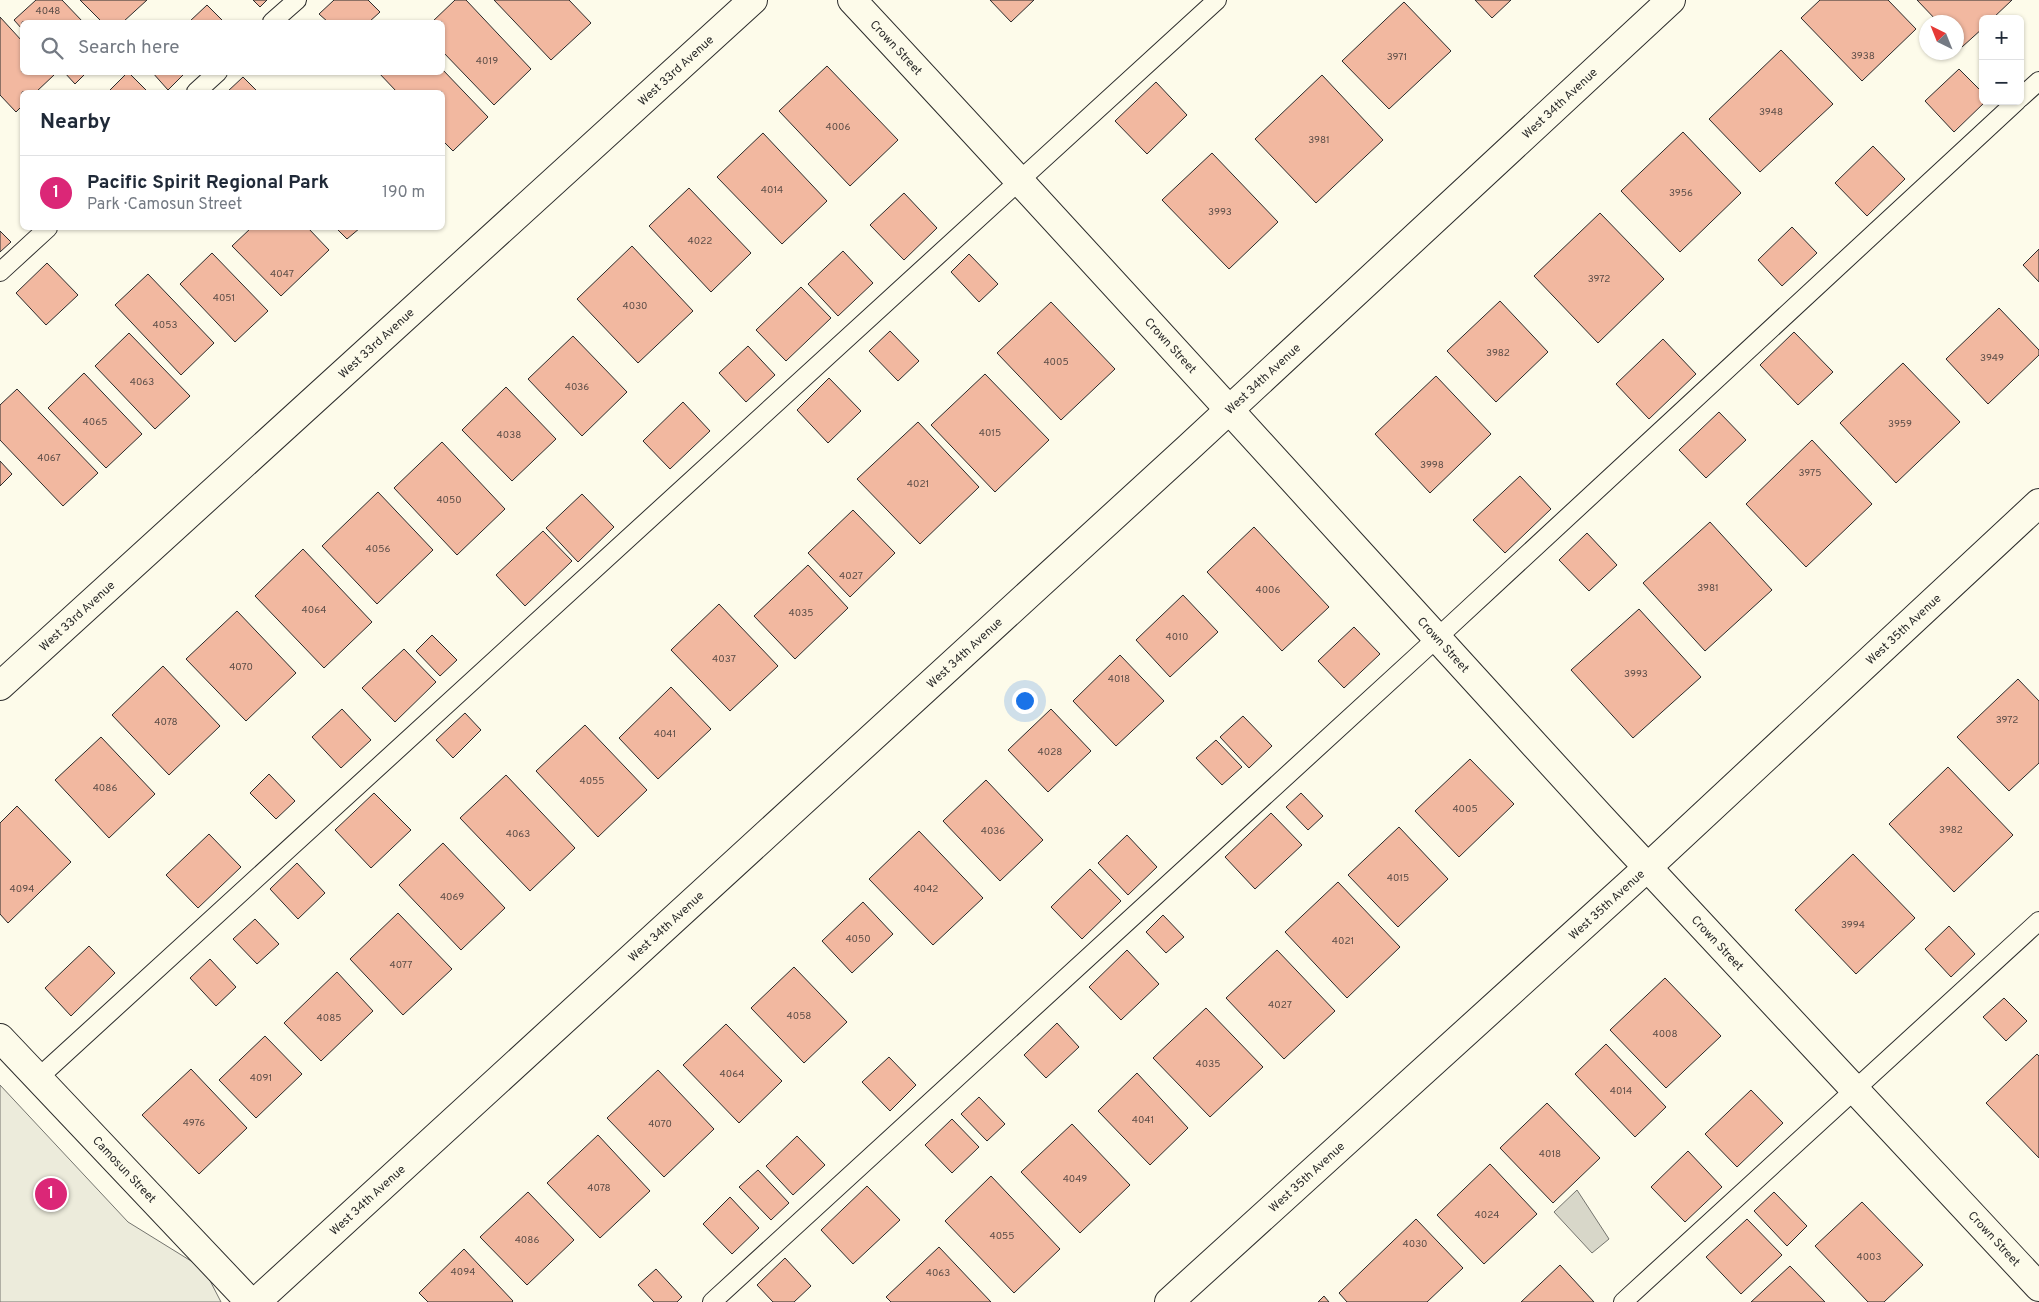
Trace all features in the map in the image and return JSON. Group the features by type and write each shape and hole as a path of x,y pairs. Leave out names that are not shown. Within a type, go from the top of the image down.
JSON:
{"street":[{"name":"West 33rd Avenue","path":"0,686 752,0"},
{"name":"Crown Street","path":"852,0 1648,867 2039,1287"},
{"name":"West 34th Avenue","path":"256,1302 1228,410 1671,0"},
{"name":"West 35th Avenue","path":"1169,1302 1648,867 2039,503"},
{"name":"Camosun Street","path":"0,1038 250,1302"}],"lane":[{"path":"274,20 297,0"},
{"path":"37,1079 1218,0"},
{"path":"198,90 215,75"},
{"path":"2024,94 2039,80"},
{"path":"712,1302 1437,638 2013,105"},
{"path":"0,272 46,230"},
{"path":"1623,1302 2039,922"}],"shaded area":[{"path":"0,1085 128,1222 204,1269 221,1302 0,1302"},
{"path":"1577,1190 1609,1239 1592,1253 1554,1212"}],"building":[{"path":"36,0 62,0 81,20 20,20 20,27 14,20"},
{"path":"80,0 147,0 125,20 100,20"},
{"path":"253,0 267,0 260,7"},
{"path":"334,0 368,0 380,12 371,20 326,20 319,14"},
{"path":"455,0 466,0 531,69 494,105 445,54 445,20 434,20"},
{"path":"494,0 569,0 591,23 551,60"},
{"path":"990,0 1034,0 1011,22"},
{"path":"1475,0 1511,0 1492,18"},
{"path":"1820,0 1888,0 1916,29 1862,81 1801,18"},
{"path":"1917,0 2012,0 1996,15 1979,15 1979,32 1964,45 1964,15 1931,15"},
{"path":"1404,2 1451,51 1389,109 1342,61"},
{"path":"207,5 222,20 191,20"},
{"path":"0,17 20,39 20,75 54,75 38,90 20,90 20,108 16,112 0,95"},
{"path":"1781,50 1833,104 1760,172 1709,119"},
{"path":"827,66 898,140 850,186 779,111"},
{"path":"1959,69 1979,89 1979,105 1982,105 1954,132 1925,101"},
{"path":"445,72 488,117 453,151 445,143 445,90 395,90 381,75 445,75"},
{"path":"67,75 84,75 75,84"},
{"path":"125,75 131,75 146,90 110,90"},
{"path":"155,75 183,75 168,90"},
{"path":"1322,75 1383,140 1316,203 1255,139"},
{"path":"243,77 256,90 229,90"},
{"path":"1156,82 1187,115 1147,154 1115,121"},
{"path":"1683,132 1741,193 1680,252 1621,191"},
{"path":"763,133 827,201 782,244 717,177"},
{"path":"1873,146 1905,179 1867,216 1835,183"},
{"path":"1212,153 1278,222 1229,269 1162,200"},
{"path":"689,188 751,253 711,292 649,226"},
{"path":"904,193 937,228 904,260 870,225"},
{"path":"1600,213 1664,279 1598,343 1534,276"},
{"path":"1792,227 1817,253 1782,286 1758,260"},
{"path":"249,230 310,230 329,250 281,296 232,246"},
{"path":"338,230 358,230 347,239"},
{"path":"0,231 11,242 0,252"},
{"path":"632,246 693,311 638,363 577,299"},
{"path":"2039,249 2039,282 2023,265"},
{"path":"843,251 873,283 838,316 808,284"},
{"path":"212,253 268,311 235,342 180,284"},
{"path":"969,254 998,284 979,302 951,272"},
{"path":"47,263 78,295 46,325 16,293"},
{"path":"148,274 214,343 181,375 115,305"},
{"path":"801,287 831,318 786,361 756,330"},
{"path":"1500,301 1548,352 1496,402 1447,351"},
{"path":"1051,302 1115,369 1061,420 997,353"},
{"path":"1999,308 2039,350 2039,355 1988,404 1946,359"},
{"path":"890,331 919,361 898,381 869,351"},
{"path":"1794,332 1833,372 1798,405 1760,365"},
{"path":"129,333 190,396 155,429 95,366"},
{"path":"573,336 627,392 582,436 528,379"},
{"path":"1663,339 1696,374 1649,419 1616,384"},
{"path":"748,346 775,375 746,402 719,373"},
{"path":"1903,363 1960,422 1896,483 1840,423"},
{"path":"84,373 142,434 106,468 48,408"},
{"path":"985,374 1049,440 995,492 931,425"},
{"path":"1436,376 1491,434 1430,493 1375,434"},
{"path":"829,378 861,411 828,443 797,410"},
{"path":"506,387 556,439 512,481 462,430"},
{"path":"17,389 98,473 63,506 0,440 0,405"},
{"path":"683,402 710,431 670,469 643,441"},
{"path":"1719,412 1746,440 1706,478 1679,450"},
{"path":"918,422 979,487 920,544 857,479"},
{"path":"1812,440 1872,504 1806,567 1746,504"},
{"path":"442,442 505,509 457,555 394,488"},
{"path":"0,461 12,474 0,486"},
{"path":"1520,476 1551,509 1505,553 1473,520"},
{"path":"378,492 433,550 377,604 322,546"},
{"path":"582,494 614,527 578,562 546,528"},
{"path":"853,510 895,553 850,597 808,553"},
{"path":"1710,522 1772,590 1705,651 1643,583"},
{"path":"1254,527 1329,607 1282,651 1207,572"},
{"path":"543,531 572,561 525,606 496,575"},
{"path":"1587,533 1617,565 1589,591 1559,560"},
{"path":"303,549 372,622 324,668 255,596"},
{"path":"808,565 848,608 795,659 754,616"},
{"path":"1183,595 1218,632 1170,677 1136,640"},
{"path":"719,604 778,666 730,711 671,650"},
{"path":"1639,609 1701,677 1633,738 1571,670"},
{"path":"237,611 296,673 246,721 186,659"},
{"path":"1354,627 1380,654 1344,688 1318,661"},
{"path":"432,635 457,660 440,676 416,651"},
{"path":"404,649 436,682 395,722 362,688"},
{"path":"1120,655 1164,701 1116,746 1073,701"},
{"path":"163,666 220,726 169,775 112,715"},
{"path":"2018,679 2039,701 2039,763 2009,791 1957,737"},
{"path":"671,687 711,729 658,779 619,738"},
{"path":"342,709 371,740 341,768 312,737"},
{"path":"1051,709 1091,751 1048,792 1008,750"},
{"path":"465,713 481,730 453,758 436,740"},
{"path":"1243,716 1272,746 1249,768 1220,737"},
{"path":"585,725 647,790 598,837 536,771"},
{"path":"101,737 155,794 109,838 55,780"},
{"path":"1216,740 1242,767 1222,785 1196,758"},
{"path":"1470,759 1514,804 1459,857 1415,811"},
{"path":"1948,767 2013,835 1954,892 1889,824"},
{"path":"269,774 295,801 276,819 250,793"},
{"path":"506,775 575,848 530,891 460,818"},
{"path":"986,780 1043,840 1000,881 943,821"},
{"path":"374,793 411,830 371,868 335,830"},
{"path":"1301,793 1323,816 1308,830 1286,807"},
{"path":"17,806 71,862 8,923 0,914 0,823"},
{"path":"1271,813 1302,845 1255,889 1225,857"},
{"path":"1399,827 1448,879 1398,927 1348,875"},
{"path":"919,831 983,898 933,945 869,879"},
{"path":"209,834 241,867 198,908 166,875"},
{"path":"1127,835 1157,867 1128,895 1098,863"},
{"path":"443,843 505,908 461,950 399,885"},
{"path":"1853,854 1915,918 1856,974 1795,910"},
{"path":"297,863 325,893 298,919 270,889"},
{"path":"1090,869 1121,901 1082,939 1051,907"},
{"path":"1338,882 1400,947 1347,998 1285,932"},
{"path":"863,902 893,934 852,973 822,941"},
{"path":"398,913 452,969 403,1015 350,959"},
{"path":"1163,915 1184,937 1166,953 1146,932"},
{"path":"255,919 279,944 257,964 233,939"},
{"path":"1949,926 1975,954 1951,977 1925,949"},
{"path":"89,946 115,973 71,1016 45,988"},
{"path":"1127,950 1159,984 1121,1020 1089,987"},
{"path":"1277,950 1335,1011 1284,1059 1226,998"},
{"path":"210,959 236,987 216,1006 190,978"},
{"path":"794,967 847,1022 804,1063 751,1008"},
{"path":"337,972 373,1011 321,1061 284,1023"},
{"path":"1665,978 1721,1036 1666,1088 1610,1030"},
{"path":"2004,998 2027,1021 2006,1041 1983,1017"},
{"path":"1206,1008 1263,1067 1210,1117 1153,1058"},
{"path":"1057,1023 1079,1047 1046,1078 1024,1055"},
{"path":"726,1024 782,1081 739,1123 683,1065"},
{"path":"265,1036 302,1074 256,1118 219,1080"},
{"path":"1606,1044 1666,1107 1635,1137 1575,1074"},
{"path":"2037,1054 2039,1056 2039,1158 1986,1103"},
{"path":"889,1057 916,1085 890,1111 862,1082"},
{"path":"191,1069 247,1128 199,1174 142,1115"},
{"path":"658,1070 714,1129 664,1177 607,1118"},
{"path":"1137,1073 1188,1128 1150,1165 1098,1111"},
{"path":"1751,1090 1783,1123 1737,1167 1705,1134"},
{"path":"979,1097 1005,1124 987,1141 961,1114"},
{"path":"1547,1103 1600,1158 1553,1203 1500,1148"},
{"path":"952,1119 979,1147 952,1173 925,1145"},
{"path":"1072,1124 1130,1185 1080,1233 1021,1172"},
{"path":"598,1135 650,1191 600,1238 547,1183"},
{"path":"797,1136 825,1165 793,1195 766,1166"},
{"path":"1688,1151 1722,1187 1685,1222 1651,1187"},
{"path":"1490,1164 1537,1214 1484,1264 1437,1215"},
{"path":"758,1170 789,1203 771,1220 739,1187"},
{"path":"991,1176 1060,1249 1014,1293 945,1221"},
{"path":"867,1186 900,1220 853,1264 821,1230"},
{"path":"528,1192 574,1240 527,1285 480,1237"},
{"path":"1774,1192 1807,1226 1787,1246 1754,1211"},
{"path":"730,1197 759,1228 732,1254 703,1224"},
{"path":"1862,1202 1923,1265 1884,1302 1868,1302 1815,1246"},
{"path":"1416,1219 1463,1268 1427,1302 1347,1302 1339,1293"},
{"path":"1747,1219 1782,1255 1741,1294 1706,1257"},
{"path":"939,1247 991,1302 891,1302 886,1297"},
{"path":"464,1249 512,1302 428,1302 419,1293"},
{"path":"785,1258 811,1286 794,1302 773,1302 757,1285"},
{"path":"1560,1265 1594,1302 1521,1302"},
{"path":"1790,1266 1825,1302 1751,1302"},
{"path":"656,1269 682,1297 677,1302 654,1302 638,1285"},
{"path":"1324,1296 1329,1302 1318,1302"}],"place":[{"name":"Pacific Spirit Regional Park","path":"51,1194"}]}
